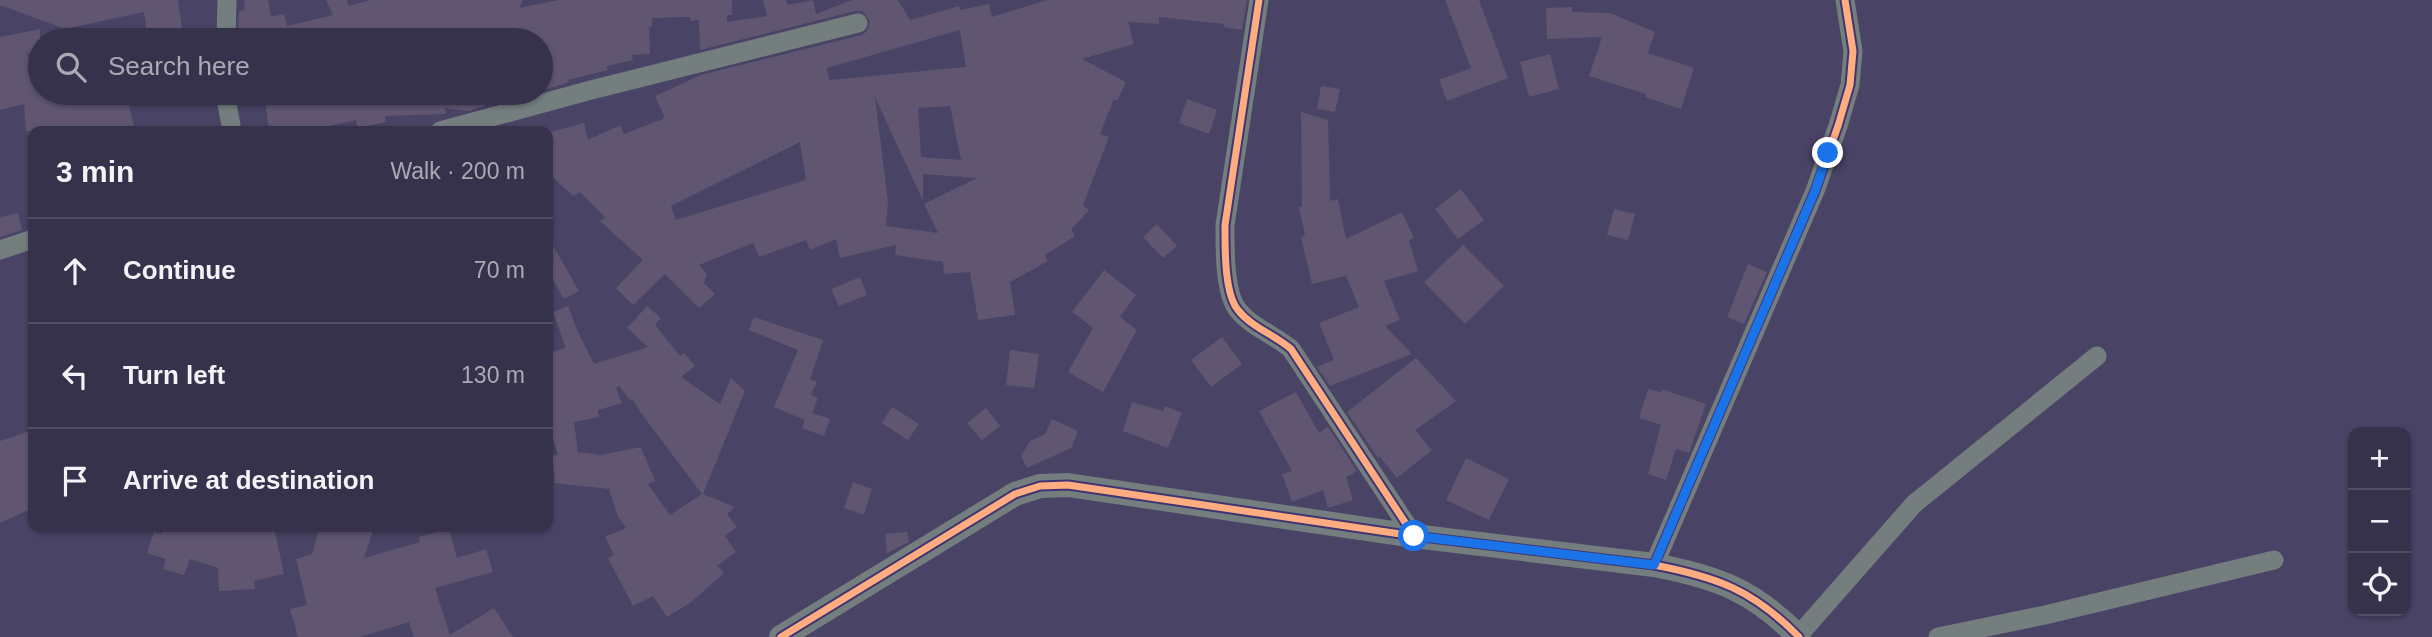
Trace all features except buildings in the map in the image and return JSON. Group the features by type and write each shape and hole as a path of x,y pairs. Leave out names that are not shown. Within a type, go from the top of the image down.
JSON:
{"street":[{"path":"226,28 227,0"},
{"path":"1259,0 1225,225 1225,255 1232,298 1245,317 1291,349 1414,536"},
{"path":"1654,565 1815,191 1839,126 1850,85 1853,51 1845,0"},
{"path":"553,100 858,23"},
{"path":"227,105 231,126"},
{"path":"458,126 536,105"},
{"path":"0,250 28,241"},
{"path":"781,637 1015,494 1040,486 1080,486 1414,536 1693,572 1731,585 1759,601 1798,637 1914,504 2097,356"},
{"path":"1938,637 2045,615 2274,560"}],"cycle path":[{"path":"1259,0 1225,225 1226,269 1230,293 1243,316 1291,349 1414,536"},
{"path":"1654,565 1815,191 1838,126 1850,85 1853,51 1845,0"},
{"path":"781,637 1015,494 1040,486 1068,485 1414,536 1654,565 1697,575 1733,588 1766,608 1799,637"}],"route":[{"path":"1414,536 1654,565 1815,191 1828,153"}]}
